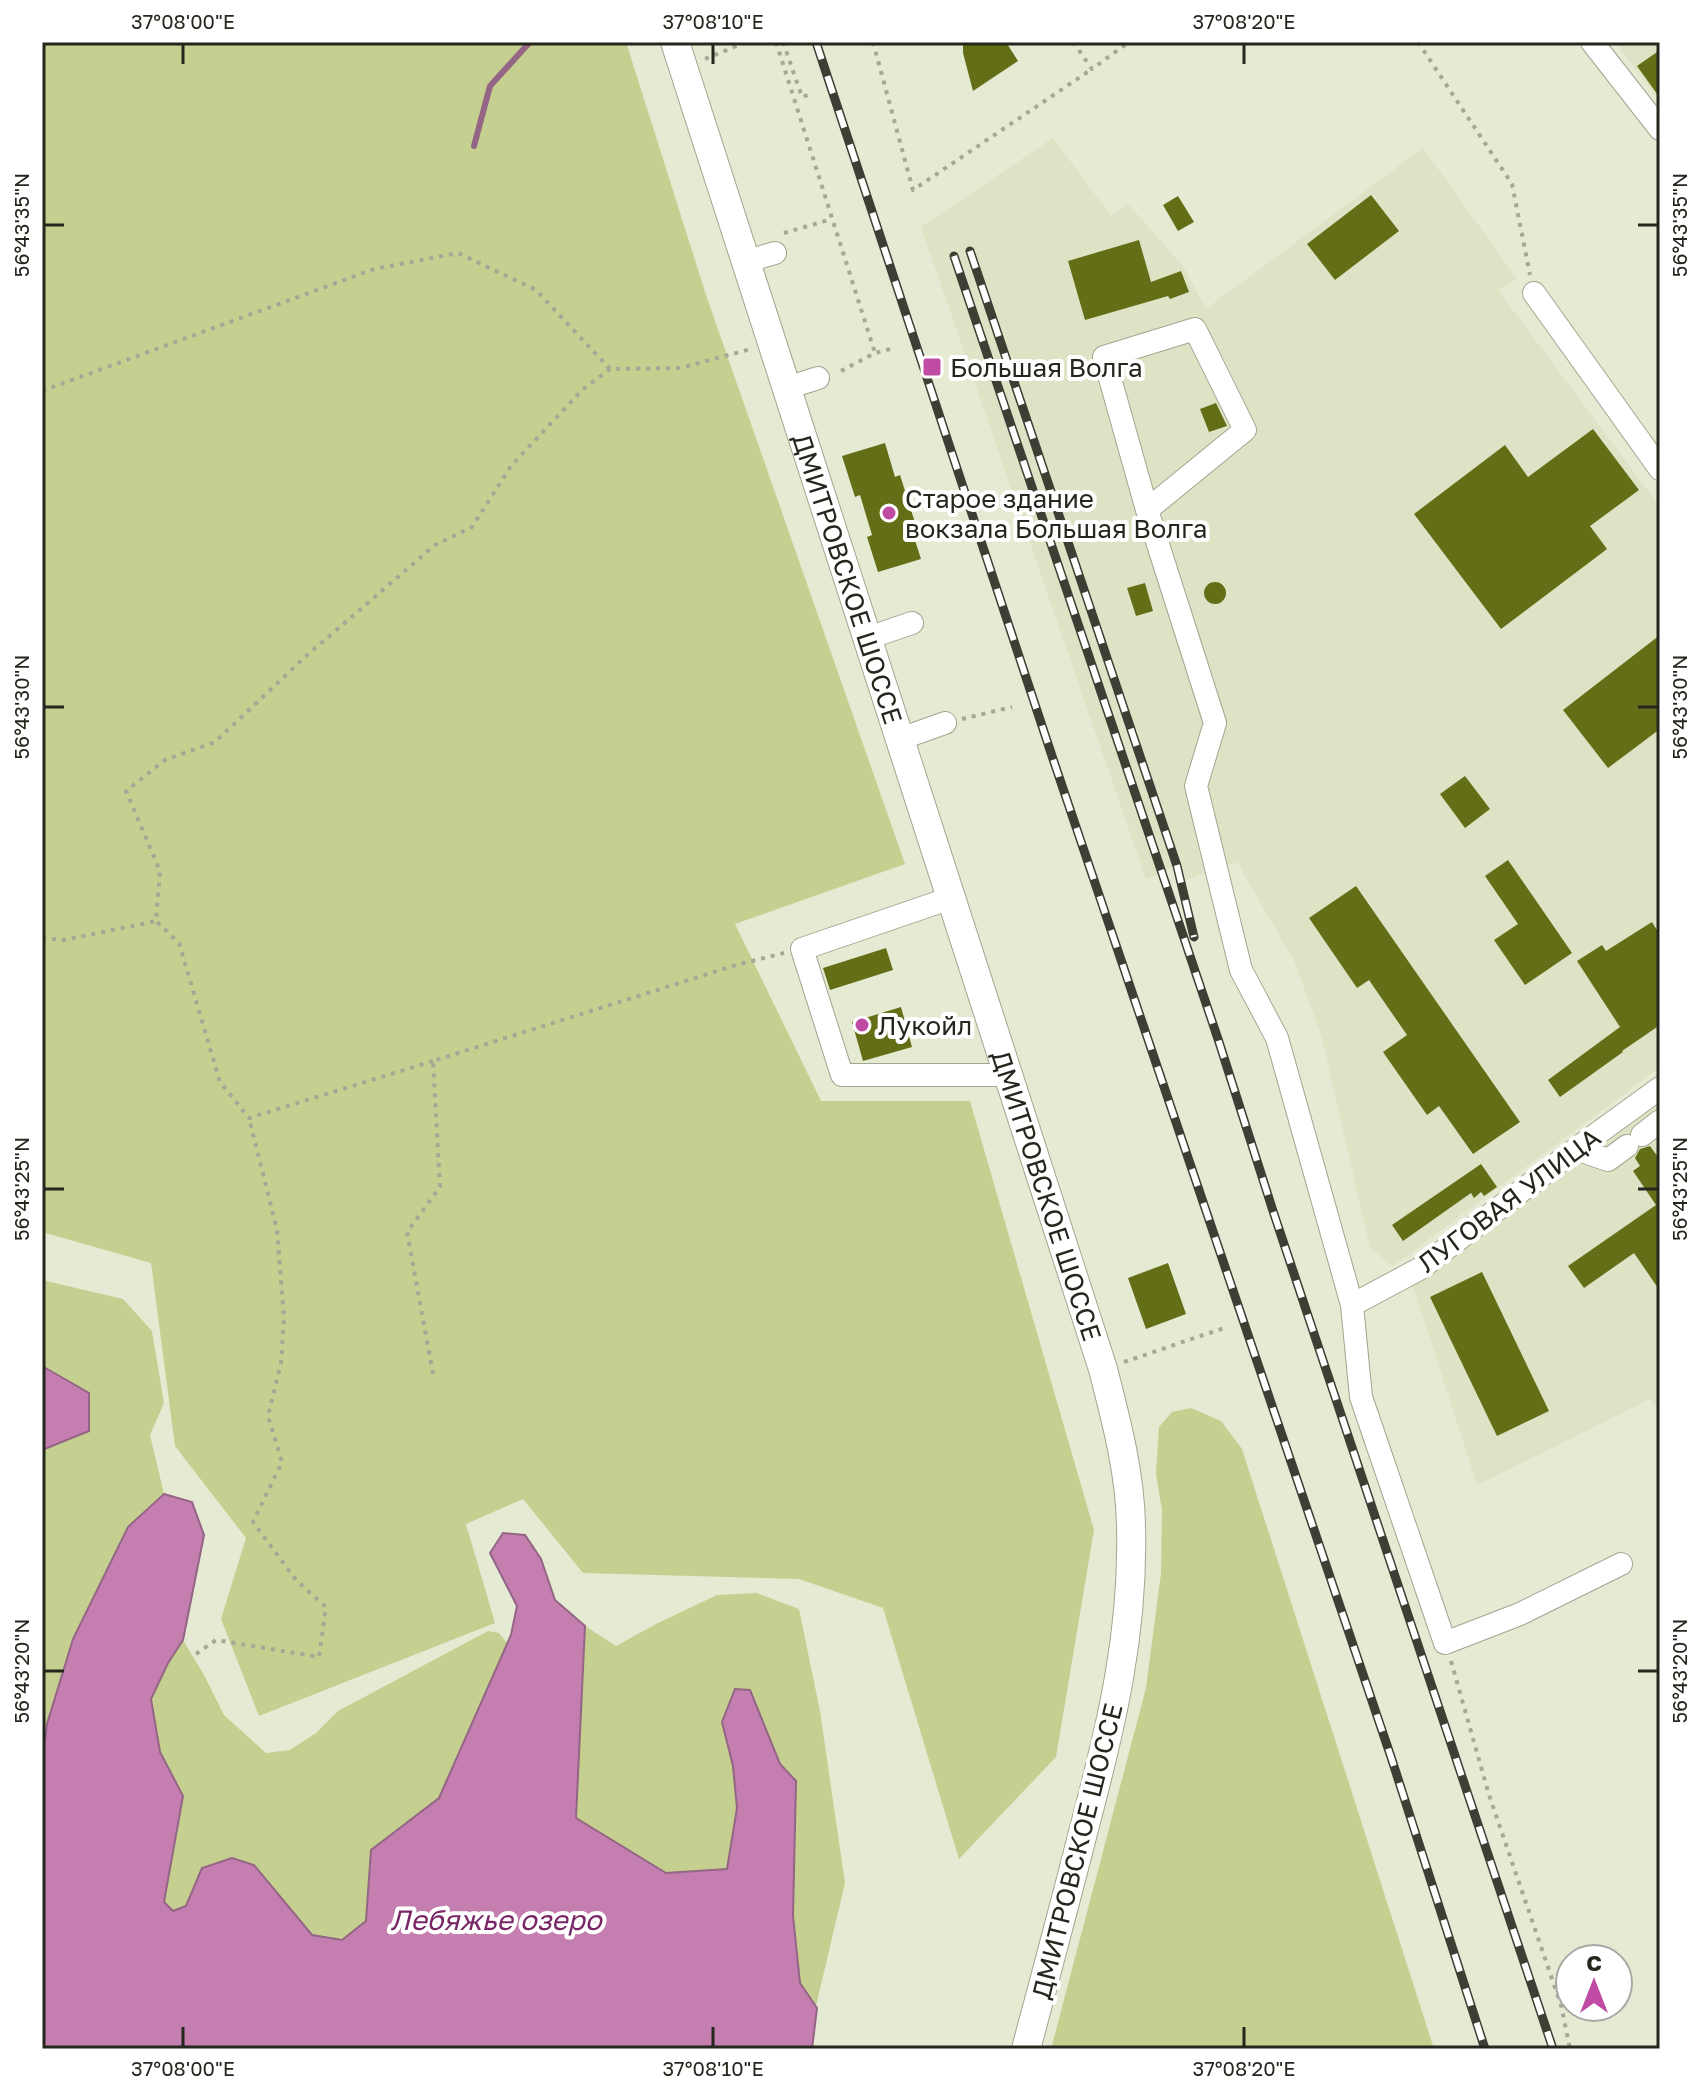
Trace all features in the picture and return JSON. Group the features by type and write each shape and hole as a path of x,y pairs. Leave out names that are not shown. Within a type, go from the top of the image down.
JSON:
{"main road":[{"name":"ДМИТРОВСКОЕ ШОССЕ","path":"675,42 1103,1369 1127,1476 1131,1522 1130,1611 1115,1703 1026,2049"}],"street":[{"path":"1592,42 1660,129"},
{"path":"747,261 774,245"},
{"path":"1534,293 1660,469"},
{"path":"1147,510 1245,430 1195,329 1104,357 1147,510 1215,723 1196,786 1241,970 1277,1038 1352,1305 1361,1397 1445,1643 1520,1614 1621,1564"},
{"path":"787,388 818,378"},
{"path":"868,638 912,623"},
{"path":"900,739 945,723"},
{"path":"951,898 802,949 842,1075 1009,1075"},
{"name":"ЛУГОВАЯ УЛИЦА","path":"1352,1305 1421,1268 1660,1088"},
{"path":"1576,1149 1608,1160 1643,1134"}],"path":[{"path":"699,61 746,42"},
{"path":"776,42 875,353"},
{"path":"783,42 802,97 811,94"},
{"path":"873,42 913,190 1129,42"},
{"path":"1073,42 1092,69"},
{"path":"1418,42 1512,184 1534,293"},
{"path":"774,245 832,219"},
{"path":"42,391 374,269 458,253 536,290 610,369"},
{"path":"156,921 160,871 126,791 165,760 215,742 305,657 435,545 472,527 511,466 582,390 610,369 680,368 773,343"},
{"path":"841,371 875,353 894,348"},
{"path":"945,723 1012,707"},
{"path":"42,938 64,940 156,921"},
{"path":"156,921 179,943 220,1082 249,1118 277,1230 284,1318 281,1363 268,1416 282,1462 253,1522 296,1580 326,1607 319,1657 216,1640 196,1654"},
{"path":"249,1118 736,965 802,949"},
{"path":"433,1061 440,1187 407,1232 433,1374"},
{"path":"1103,1369 1227,1327"},
{"path":"1445,1643 1489,1795 1561,2005 1570,2049"}],"shaded area":[{"path":"1615,42 1660,42 1660,101"},
{"path":"1053,138 1111,216 1128,204 1183,266 1206,309 1423,148 1517,279 1498,290 1660,507 1660,1067 1393,1266 1370,1248 1322,1038 1294,961 1237,862 1186,880 1181,864 1146,879 921,227"},
{"path":"1660,1103 1660,1413 1650,1399 1477,1485 1413,1285"}],"green space":[{"path":"42,42 626,42 707,298 905,864 735,924 821,1101 970,1101 1094,1530 1056,1757 959,1859 883,1608 799,1579 583,1573 523,1499 466,1524 495,1623 259,1716 221,1619 246,1538 175,1446 151,1263 42,1232"},
{"path":"42,1280 123,1299 152,1331 164,1403 150,1435 164,1494 128,1527 47,1724 42,1762 42,1450 89,1431 89,1393 42,1366"},
{"path":"1191,1408 1221,1421 1242,1449 1434,2049 1051,2049 1146,1688 1161,1573 1162,1510 1156,1474 1159,1427 1172,1412"},
{"path":"757,1593 799,1609 820,1711 845,1883 816,2006 800,1983 793,1916 796,1781 780,1764 750,1690 722,1722 733,1766 737,1808 727,1870 666,1873 576,1818 585,1626 616,1646 717,1595"},
{"path":"488,1631 499,1633 508,1644 439,1798 371,1850 366,1921 342,1940 312,1935 254,1865 202,1868 186,1906 173,1911 164,1902 183,1796 160,1752 151,1699 183,1640 224,1715 266,1753 290,1750 316,1733 338,1711"}],"water":[{"path":"42,1366 89,1393 89,1431 42,1450"},
{"name":"Лебяжье озеро","path":"164,1494 192,1502 204,1535 183,1640 151,1699 160,1752 183,1796 164,1902 173,1911 186,1906 202,1868 232,1858 254,1865 312,1935 342,1940 366,1921 371,1850 439,1798 511,1635 517,1606 490,1553 503,1533 525,1535 541,1559 555,1600 585,1626 576,1818 666,1873 727,1869 737,1808 733,1766 722,1722 735,1689 750,1690 780,1764 796,1781 793,1916 800,1983 817,2008 812,2049 42,2049 42,1762 47,1724 73,1639 128,1527"}],"building":[{"path":"963,42 1006,42 1018,61 973,91"},
{"path":"1660,50 1660,98 1637,66"},
{"path":"1371,195 1399,231 1335,280 1307,244"},
{"path":"1178,196 1194,222 1178,231 1163,205"},
{"path":"1139,240 1151,282 1181,271 1189,292 1085,320 1068,261"},
{"path":"1216,403 1227,426 1209,432 1200,409"},
{"path":"1593,429 1639,490 1590,526 1607,549 1501,629 1414,514 1505,445 1528,477"},
{"name":"Старое здание вокзала Большая Волга","path":"885,443 895,477 900,475 917,529 912,531 921,559 878,572 867,537 872,535 860,495 855,497 842,456"},
{"path":"1215,582 1223,585 1226,593 1223,601 1215,604 1207,601 1204,593 1207,585"},
{"path":"1145,583 1153,611 1136,616 1127,588"},
{"path":"1660,635 1660,729 1608,768 1563,710"},
{"path":"1465,776 1490,809 1465,828 1440,794"},
{"path":"1508,860 1572,953 1525,985 1494,940 1518,924 1485,876"},
{"path":"1356,886 1520,1122 1473,1154 1439,1106 1427,1115 1383,1052 1407,1035 1369,980 1357,988 1309,918"},
{"path":"1652,922 1660,935 1660,1025 1560,1097 1548,1080 1620,1027 1577,961 1602,945 1606,951"},
{"path":"886,948 893,970 830,990 823,968"},
{"path":"901,1007 912,1047 863,1061 852,1022"},
{"path":"1650,1146 1660,1160 1660,1291 1634,1253 1584,1288 1568,1266 1656,1205 1633,1171 1640,1166 1635,1158 1640,1149"},
{"path":"1481,1164 1497,1187 1484,1196 1481,1192 1474,1198 1471,1193 1403,1241 1392,1225"},
{"path":"1168,1263 1186,1314 1146,1329 1128,1278"},
{"path":"1482,1272 1549,1411 1497,1436 1430,1297"}],"waterway":[{"path":"474,146 490,86 530,42"}],"railway":[{"path":"816,42 1053,759 1391,1757 1485,2049"},
{"path":"970,251 1177,866 1194,937"},
{"path":"954,256 1553,2049"}],"place":[{"name":"Большая Волга","path":"932,367"},
{"name":"Старое здание вокзала Большая Волга","path":"889,513"},
{"name":"Лукойл","path":"862,1025"}]}
